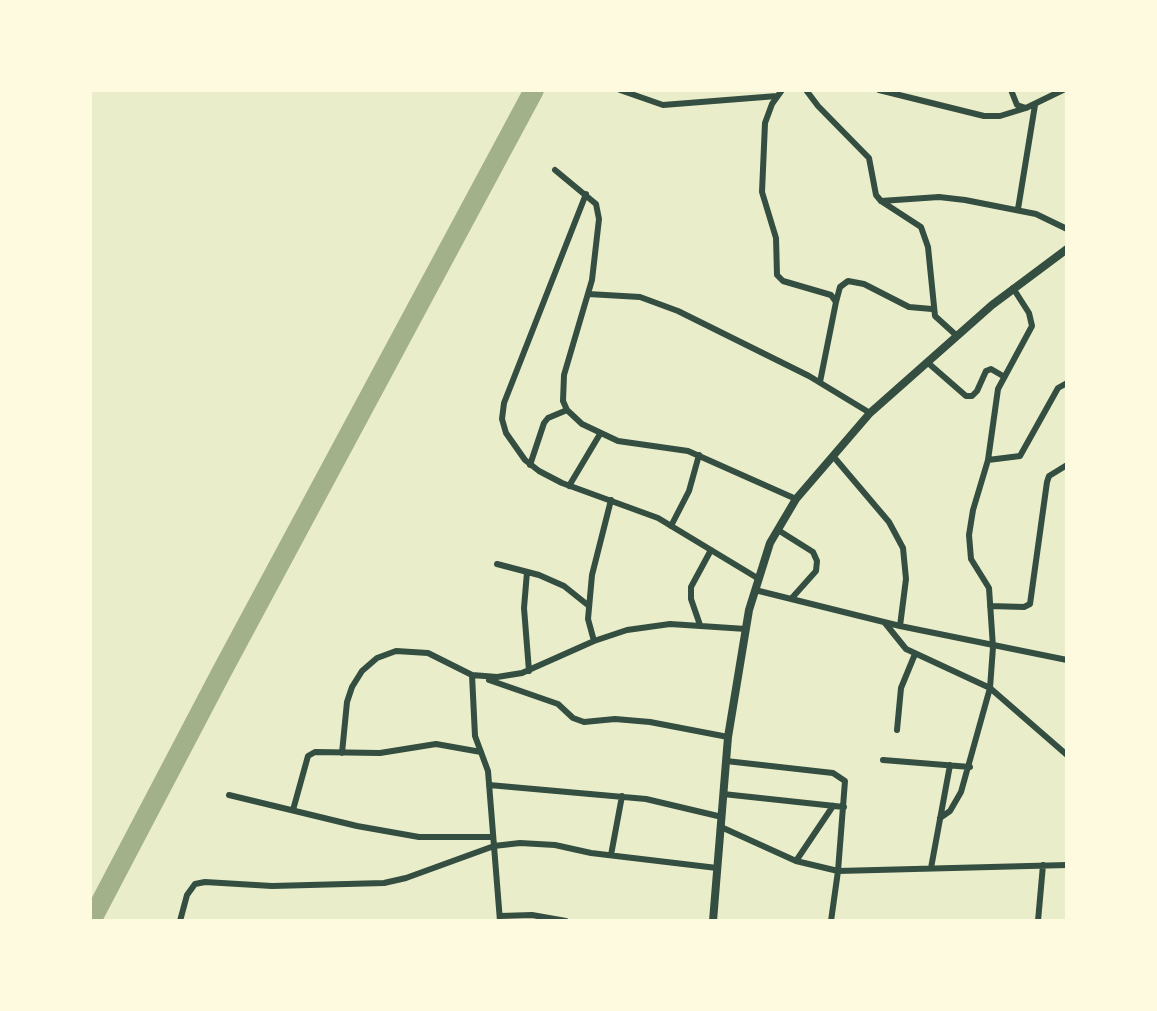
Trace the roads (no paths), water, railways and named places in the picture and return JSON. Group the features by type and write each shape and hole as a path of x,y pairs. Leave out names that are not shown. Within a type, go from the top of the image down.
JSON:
{"main road":[{"path":"713,921 728,737 746,629 755,590 770,543 796,499 870,414 1013,288 1067,249"}],"street":[{"path":"620,90 663,105 777,96"},
{"path":"782,90 767,112 761,181 764,202 776,238 777,275 783,281 831,296 836,302"},
{"path":"806,90 818,106 869,158 876,195 881,201 921,227 926,236 932,309 940,323 957,336"},
{"path":"879,90 984,116 1000,116 1026,108 1063,90"},
{"path":"1011,90 1017,105 1026,108"},
{"path":"1018,209 1035,105"},
{"path":"555,170 596,204 599,219 596,264 564,375 562,389 567,410 574,418 600,434 618,441 670,447 699,455 796,499"},
{"path":"586,194 504,403 502,419 506,433 530,465 570,486 639,509 671,525 759,579"},
{"path":"881,201 939,197 1018,209 1050,218 1067,229"},
{"path":"820,382 840,287 848,281 864,284 909,307 932,309"},
{"path":"940,818 957,803 970,766 990,688 993,647 990,606 986,580 971,559 969,535 973,510 988,460 995,404 1003,376 1032,326 1029,313 1013,288"},
{"path":"588,294 640,297 659,303 820,382 870,414"},
{"path":"927,362 966,396 977,391 986,371 991,369 1003,376"},
{"path":"988,460 1020,456 1058,388 1067,383"},
{"path":"530,465 544,423 548,418 567,410"},
{"path":"570,486 600,434"},
{"path":"671,525 689,491 699,455"},
{"path":"833,456 890,522 903,548 906,579 900,626"},
{"path":"990,606 1024,607 1030,604 1047,482 1049,476 1067,465"},
{"path":"594,641 588,625 594,561 611,500"},
{"path":"778,530 813,552 817,561 816,571 791,599"},
{"path":"700,625 691,599 691,587 711,550"},
{"path":"497,564 564,586 589,606"},
{"path":"527,572 524,608 529,671"},
{"path":"755,590 884,623 993,647 1067,660"},
{"path":"884,623 897,641 915,654 990,688 1067,755"},
{"path":"483,678 529,671 594,641 627,630 652,626 700,625 746,629"},
{"path":"342,753 352,687 362,671 377,658 396,651 428,653 472,675 558,704 573,718 584,722 615,719 640,721 728,737"},
{"path":"897,730 901,688 915,654"},
{"path":"472,675 475,736 489,785 500,918 532,915 567,921"},
{"path":"293,810 308,756 315,752 380,753 423,744 481,752"},
{"path":"883,760 970,766"},
{"path":"726,761 840,776 845,781 838,871 831,921"},
{"path":"931,868 950,765"},
{"path":"489,785 622,796 722,817"},
{"path":"723,794 843,807"},
{"path":"229,795 357,826 419,837 493,837"},
{"path":"611,855 622,796"},
{"path":"796,861 834,806"},
{"path":"721,827 796,861 838,871 1067,865"},
{"path":"180,921 187,895 195,884 205,882 272,886 384,883 406,878 494,846 537,843 717,868"},
{"path":"1038,921 1043,865"}],"waterway":[{"path":"91,921 221,673 534,90"}]}
